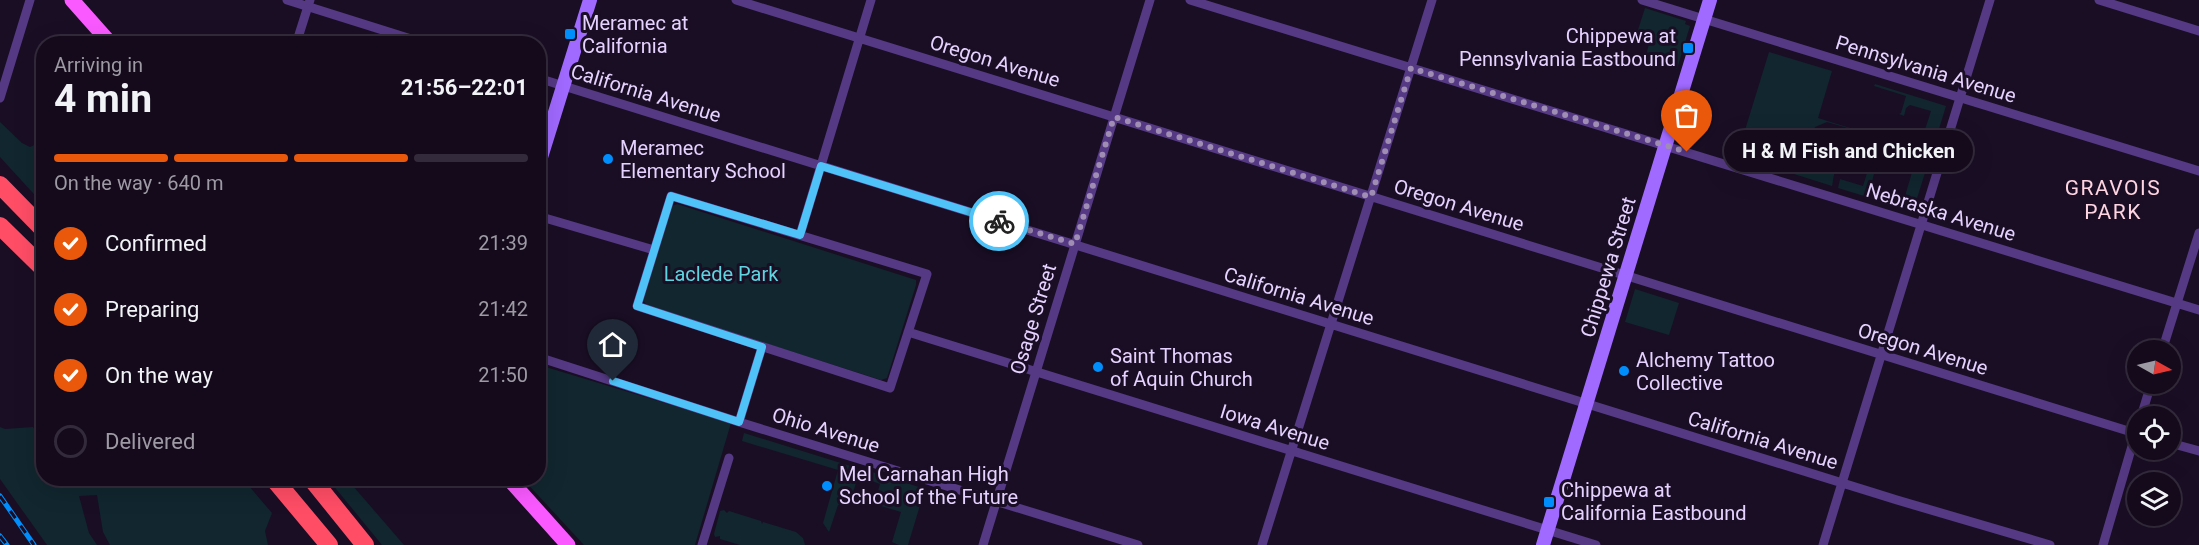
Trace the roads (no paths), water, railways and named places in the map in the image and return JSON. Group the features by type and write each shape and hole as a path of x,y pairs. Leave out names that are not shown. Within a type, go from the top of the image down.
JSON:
{"highway":[{"path":"0,185 36,222"},
{"path":"0,226 36,261"},
{"path":"280,486 329,545"},
{"path":"317,486 365,545"}],"main road":[{"path":"72,0 104,36"},
{"path":"546,141 590,0"},
{"name":"Chippewa Street","path":"1544,545 1710,0"},
{"path":"515,486 568,545"}],"street":[{"path":"0,98 30,0"},
{"path":"287,0 309,3 404,36"},
{"name":"Oregon Avenue","path":"736,0 2127,429"},
{"path":"800,235 872,0"},
{"name":"Osage Street","path":"983,545 1150,0"},
{"name":"Nebraska Avenue","path":"1190,0 2199,310"},
{"path":"1262,545 1432,0"},
{"name":"Pennsylvania Avenue","path":"1642,0 2199,171"},
{"path":"1824,545 1990,0"},
{"path":"2099,0 2199,31"},
{"path":"299,36 309,3"},
{"name":"California Avenue","path":"546,81 1842,483 2050,545"},
{"path":"671,196 800,235 927,274 890,388 637,306 671,196"},
{"path":"546,218 654,250"},
{"path":"2165,340 2199,233"},
{"name":"Iowa Avenue","path":"908,332 1596,545"},
{"path":"739,422 762,347"},
{"name":"Ohio Avenue","path":"546,360 739,422 1138,545"},
{"path":"2181,446 2199,451"},
{"path":"702,545 729,458"},
{"path":"2103,545 2129,460"}],"railway":[{"path":"0,496 34,545"},
{"path":"0,536 7,545"}],"place":[{"name":"Meramec at California","path":"570,34"},
{"name":"Chippewa at Pennsylvania Eastbound","path":"1688,48"},
{"name":"H & M Fish and Chicken","path":"1687,152"},
{"name":"Meramec Elementary School","path":"608,159"},
{"name":"Saint Thomas of Aquin Church","path":"1098,367"},
{"name":"Alchemy Tattoo Collective","path":"1624,371"},
{"name":"Mel Carnahan High School of the Future","path":"827,486"},
{"name":"Chippewa at California Eastbound","path":"1549,502"}],"district":[{"name":"GRAVOIS PARK","path":"2113,200"}],"park label":[{"name":"Laclede Park","path":"721,274"}]}
